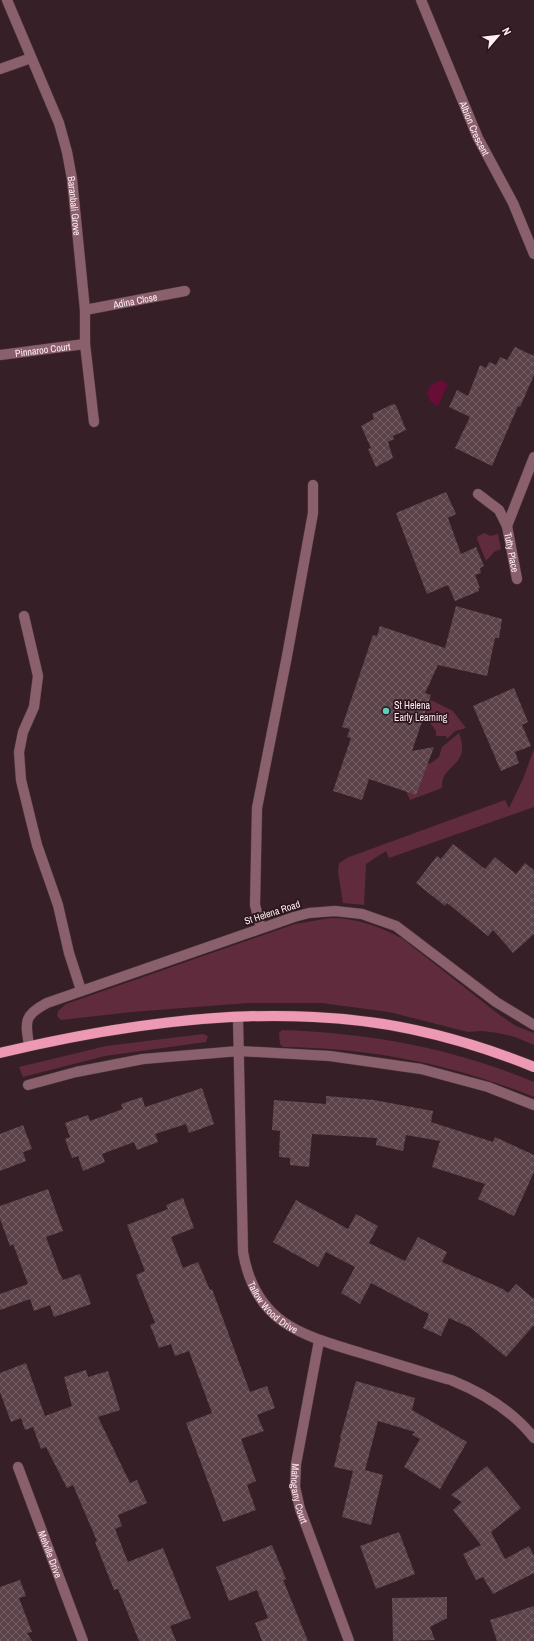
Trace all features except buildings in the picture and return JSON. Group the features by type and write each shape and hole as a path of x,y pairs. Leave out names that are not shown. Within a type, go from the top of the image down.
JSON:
{"main road":[{"path":"0,1053 29,1045 139,1026 238,1018 289,1016 316,1017 399,1027 484,1050 534,1068"}],"street":[{"name":"Baranbali Grove","path":"7,0 59,123 68,152 85,310 85,344 94,422"},
{"name":"Albion Crescent","path":"421,0 478,138 513,202 534,254"},
{"path":"0,69 31,58"},
{"name":"Adina Close","path":"85,310 185,291"},
{"name":"Pinnaroo Court","path":"0,355 85,344"},
{"name":"Tutty Place","path":"507,526 534,457"},
{"path":"261,928 255,905 257,808 313,513 313,485"},
{"name":"Tutty Place","path":"478,494 499,510 507,526 517,579"},
{"path":"24,616 38,676 34,707 23,732 19,752 21,780 37,845 58,904 68,952 81,990"},
{"name":"St Helena Road","path":"29,1045 26,1022 32,1012 47,1003 294,917 324,911 349,911 380,919 396,926 410,935 496,1002 534,1025"},
{"name":"Tallow Wood Drive","path":"238,1018 241,1221 245,1265 255,1291 270,1311 290,1327 319,1340 451,1380 469,1388 502,1408 534,1438"},
{"path":"28,1085 76,1072 143,1059 239,1051 330,1056 421,1069 488,1087 534,1105"},
{"name":"Mahogany Court","path":"319,1340 298,1448 295,1487 300,1509 349,1641"},
{"name":"Melville Drive","path":"18,1467 83,1641"}],"shaded area":[{"path":"441,380 448,384 438,406 430,401 427,393 431,385"},
{"path":"485,533 490,536 498,534 501,549 494,552 486,561 477,539 478,536"},
{"path":"431,700 453,711 466,728 455,731 447,739 446,736 436,736 436,731 425,716"},
{"path":"459,733 462,744 462,753 459,759 446,774 443,780 442,788 410,800 403,784 439,757 442,747"},
{"path":"534,749 534,807 389,858 386,851 366,864 364,905 343,903 338,872 339,863 349,857 505,800 509,808 523,779"},
{"path":"330,918 359,921 385,930 403,939 501,1016 516,1026 534,1033 534,1045 515,1037 498,1033 482,1031 468,1032 389,1012 321,1003 248,1003 132,1012 61,1020 57,1016 58,1011 66,1004 295,924"},
{"path":"282,1030 379,1039 442,1051 503,1070 534,1082 534,1097 473,1075 411,1060 348,1051 283,1047 280,1044 279,1033"},
{"path":"203,1034 208,1036 206,1042 105,1056 23,1077 19,1067 106,1046"}],"place":[{"name":"St Helena Early Learning","path":"386,711"}]}
